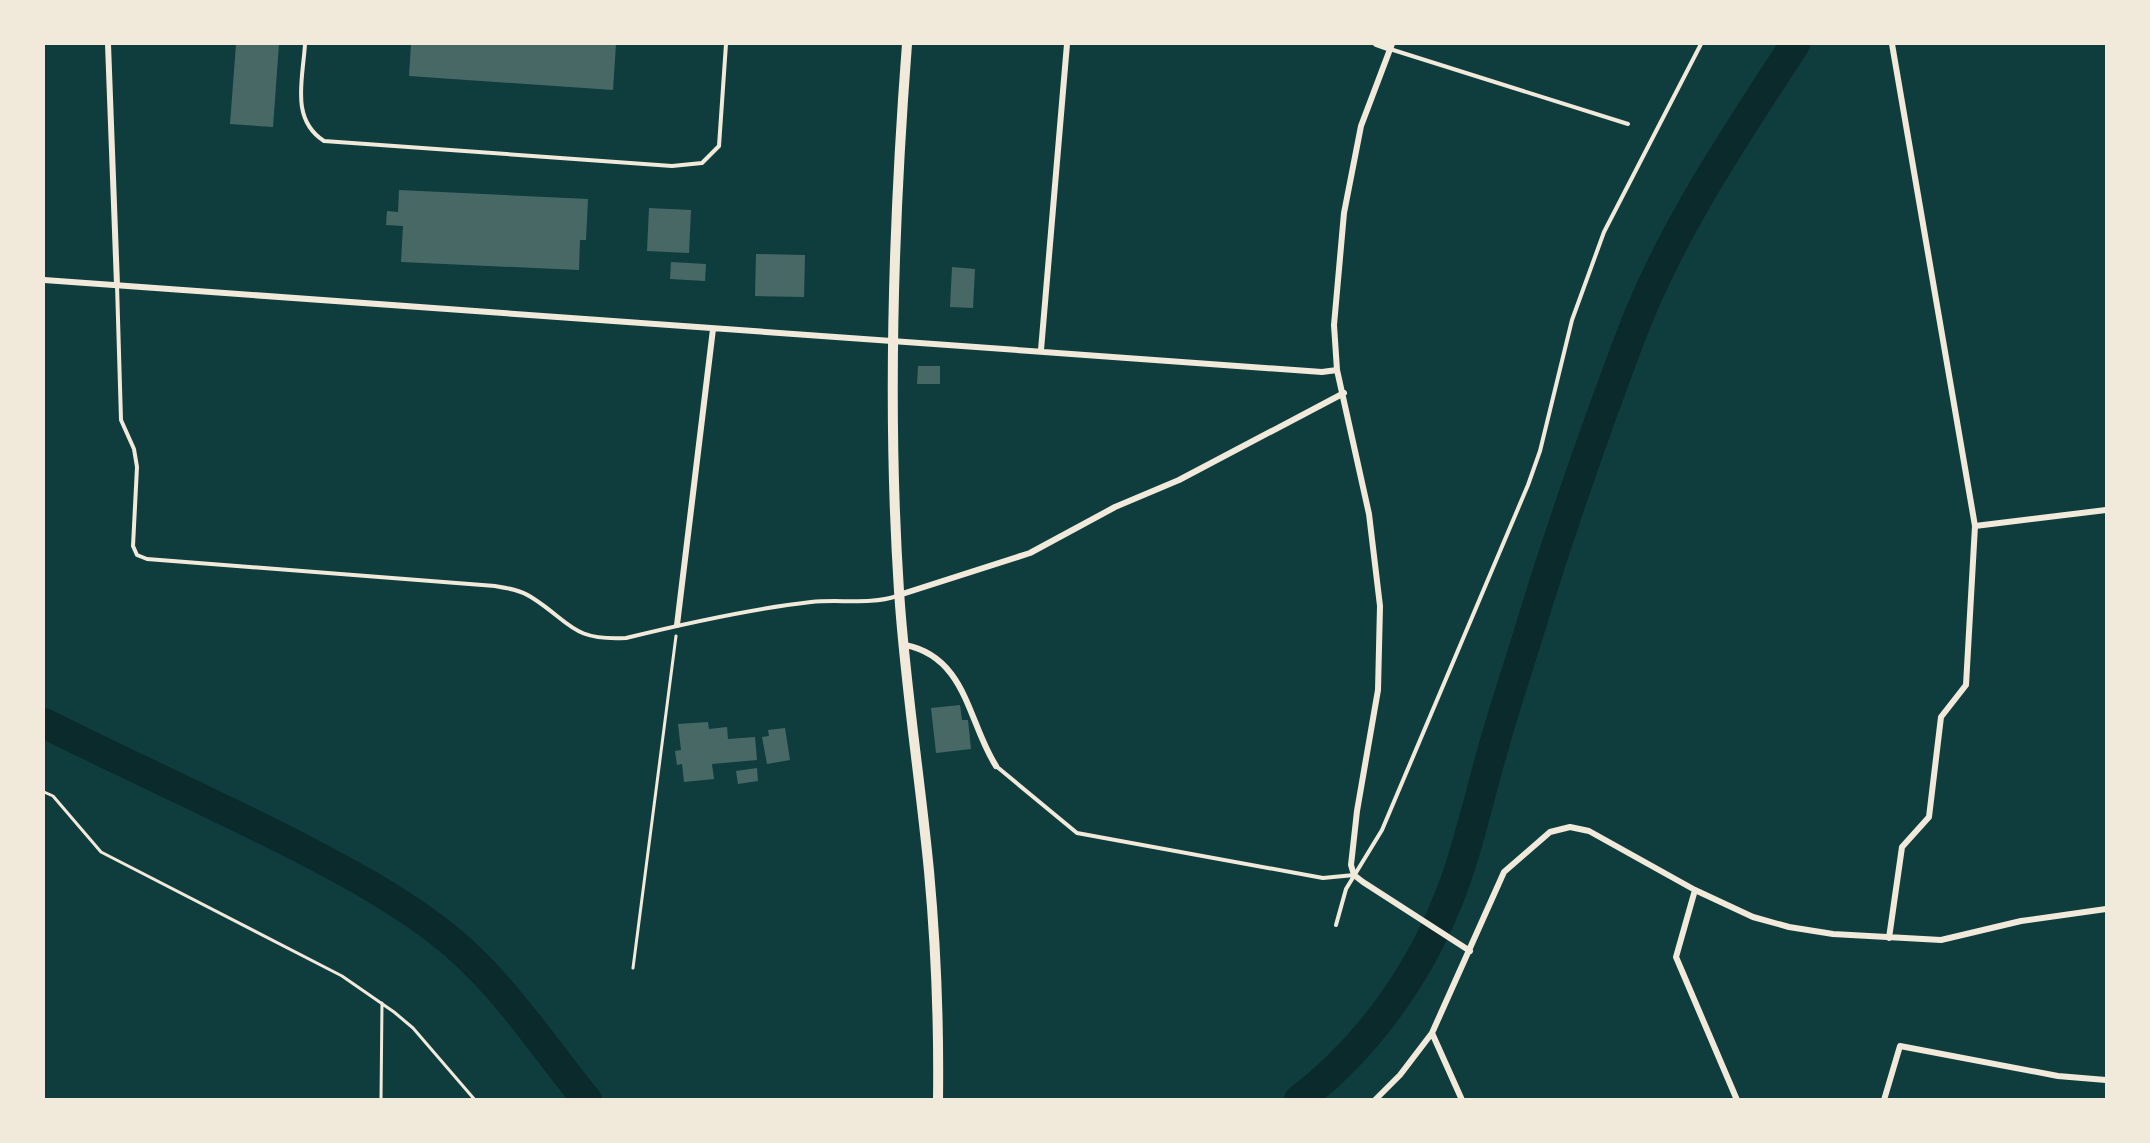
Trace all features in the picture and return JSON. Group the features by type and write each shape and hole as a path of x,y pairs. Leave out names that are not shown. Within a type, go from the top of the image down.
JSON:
{"main road":[{"path":"906,44 897,201 892,483 899,595 929,873 936,986 938,1100"}],"street":[{"path":"108,44 117,285"},
{"path":"1041,350 1067,44"},
{"path":"1376,44 1391,46 1361,126 1344,213 1334,325 1337,370 1344,393 1369,514 1380,606 1378,690 1357,811 1351,866 1354,874 1363,882 1470,951"},
{"path":"1889,938 1902,847 1929,817 1941,717 1966,685 1976,526 1892,44"},
{"path":"44,280 1322,372 1337,370"},
{"path":"677,625 713,329"},
{"path":"899,595 1029,553 1115,507 1188,475 1344,393"},
{"path":"1976,526 2106,510"},
{"path":"905,645 929,653 958,682 989,755 996,766"},
{"path":"1375,1100 1400,1075 1432,1033 1504,872 1550,832 1570,827 1589,831 1695,890 1753,917 1789,927 1833,934 1941,940 2021,921 2106,909"},
{"path":"1695,890 1676,957 1737,1100"},
{"path":"1432,1033 1462,1100"},
{"path":"1884,1100 1900,1046 2058,1076 2106,1080"}],"lane":[{"path":"305,44 301,110 312,133 324,141 672,166 702,163 719,146 726,44"},
{"path":"1336,925 1346,889 1382,830 1528,484 1540,451 1572,320 1604,232 1701,44"},
{"path":"1391,46 1628,124"},
{"path":"117,285 120,407 122,420 136,457 132,534 137,555 147,559 495,586 531,597 568,627 585,635 607,639 626,638 677,625 811,602 846,599 877,601 899,595"},
{"path":"996,766 1077,833 1323,878 1354,874"}],"path":[{"path":"633,968 677,625"},
{"path":"44,792 53,796 102,852 342,976 382,1003 413,1028 475,1100"},
{"path":"381,1100 382,1003"}],"building":[{"path":"236,44 279,44 273,127 230,124"},
{"path":"411,44 616,44 613,90 409,76"},
{"path":"399,190 588,199 586,240 580,240 579,270 401,262 403,226 386,225 387,211 398,212"},
{"path":"649,208 691,210 689,253 647,251"},
{"path":"756,254 805,255 804,297 755,296"},
{"path":"671,262 706,264 705,281 670,279"},
{"path":"952,267 975,269 973,308 950,307"},
{"path":"918,366 940,366 940,384 917,384"},
{"path":"960,705 962,720 968,720 971,749 936,753 931,708"},
{"path":"708,722 709,729 727,727 728,739 755,737 757,760 712,764 714,779 684,782 682,764 677,765 675,751 681,750 678,724"},
{"path":"785,728 790,760 767,764 762,737 769,736 768,730"},
{"path":"757,768 758,781 738,784 736,771"}],"waterway":[{"path":"1299,1100 1327,1077 1376,1024 1417,964 1434,931 1461,864 1502,717 1555,548 1630,338 1646,299 1684,223 1727,150 1795,44"},
{"path":"44,723 297,846 404,906 459,948 499,988 587,1100"}]}
